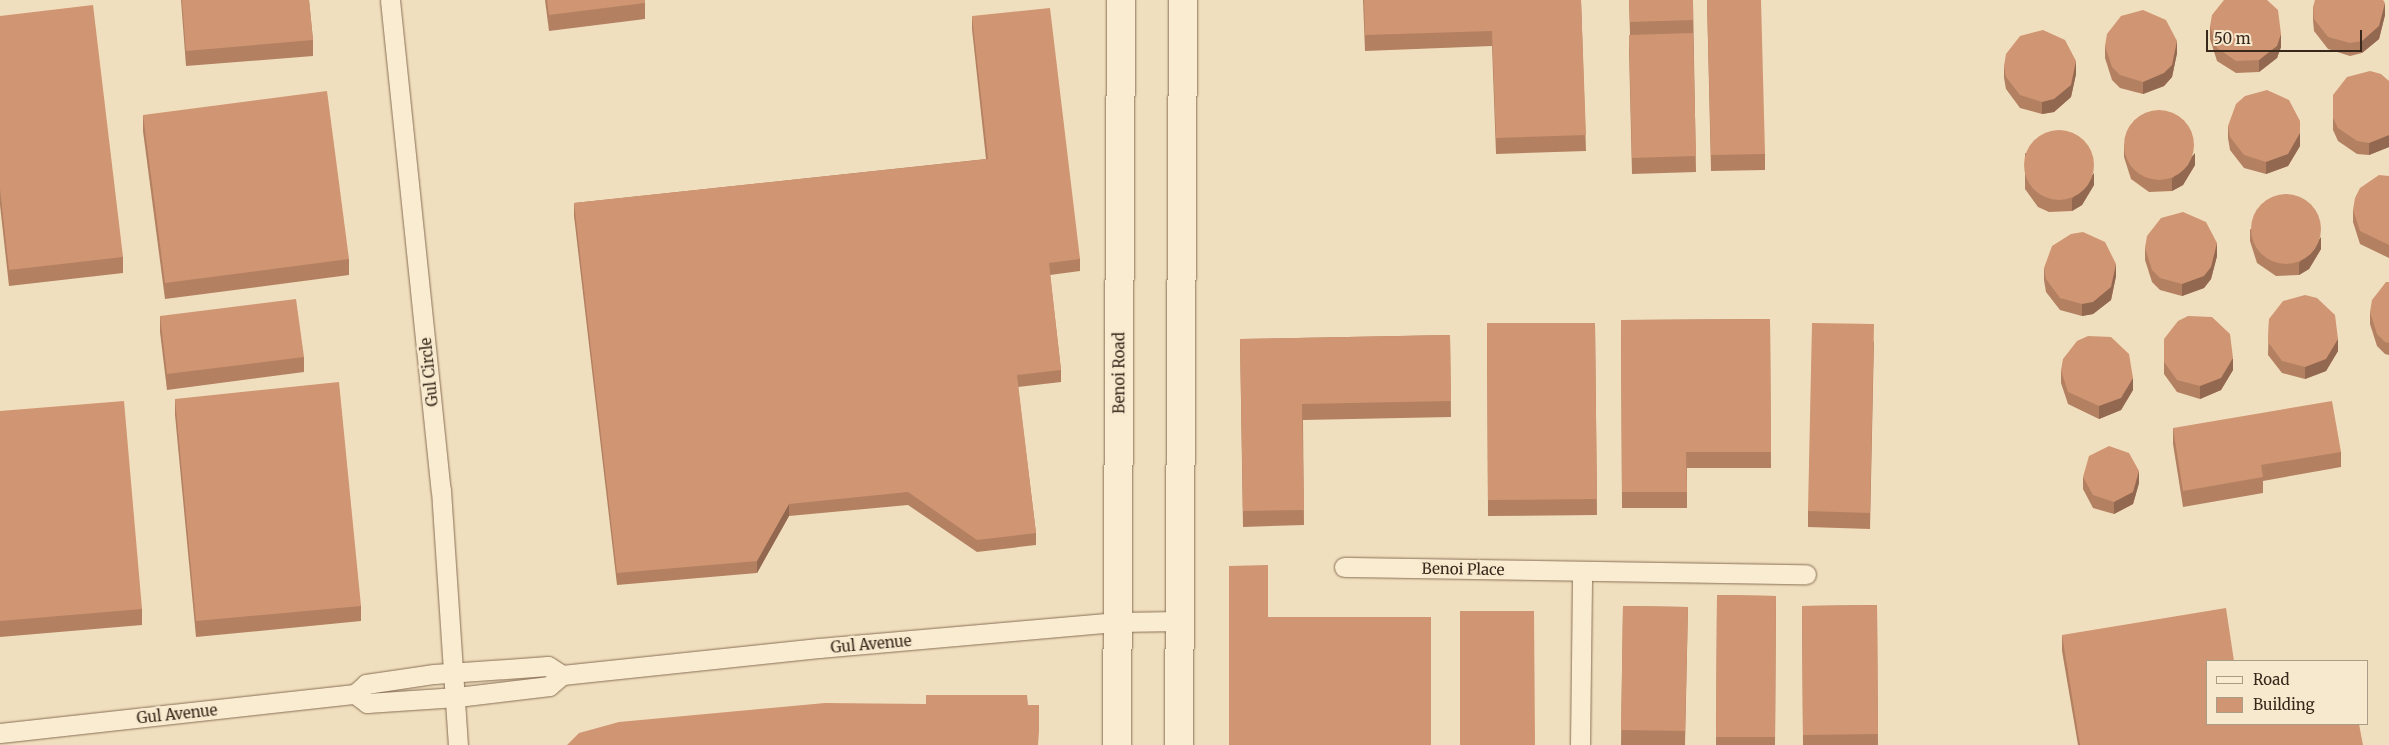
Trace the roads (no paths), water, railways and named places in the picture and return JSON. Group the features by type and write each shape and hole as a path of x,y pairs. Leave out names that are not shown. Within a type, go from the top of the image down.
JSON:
{"main road":[{"name":"Benoi Road","path":"1117,745 1121,0"},
{"path":"1179,745 1183,0"}],"street":[{"name":"Gul Circle","path":"390,0 456,672 458,745"},
{"name":"Benoi Place","path":"1344,567 1806,574"},
{"path":"1580,745 1582,572"},
{"name":"Gul Avenue","path":"355,694 367,703 457,697 549,686 562,675 1118,622 1180,621"},
{"name":"Gul Avenue","path":"0,733 355,694 366,684 456,672 548,666 562,675"}]}
